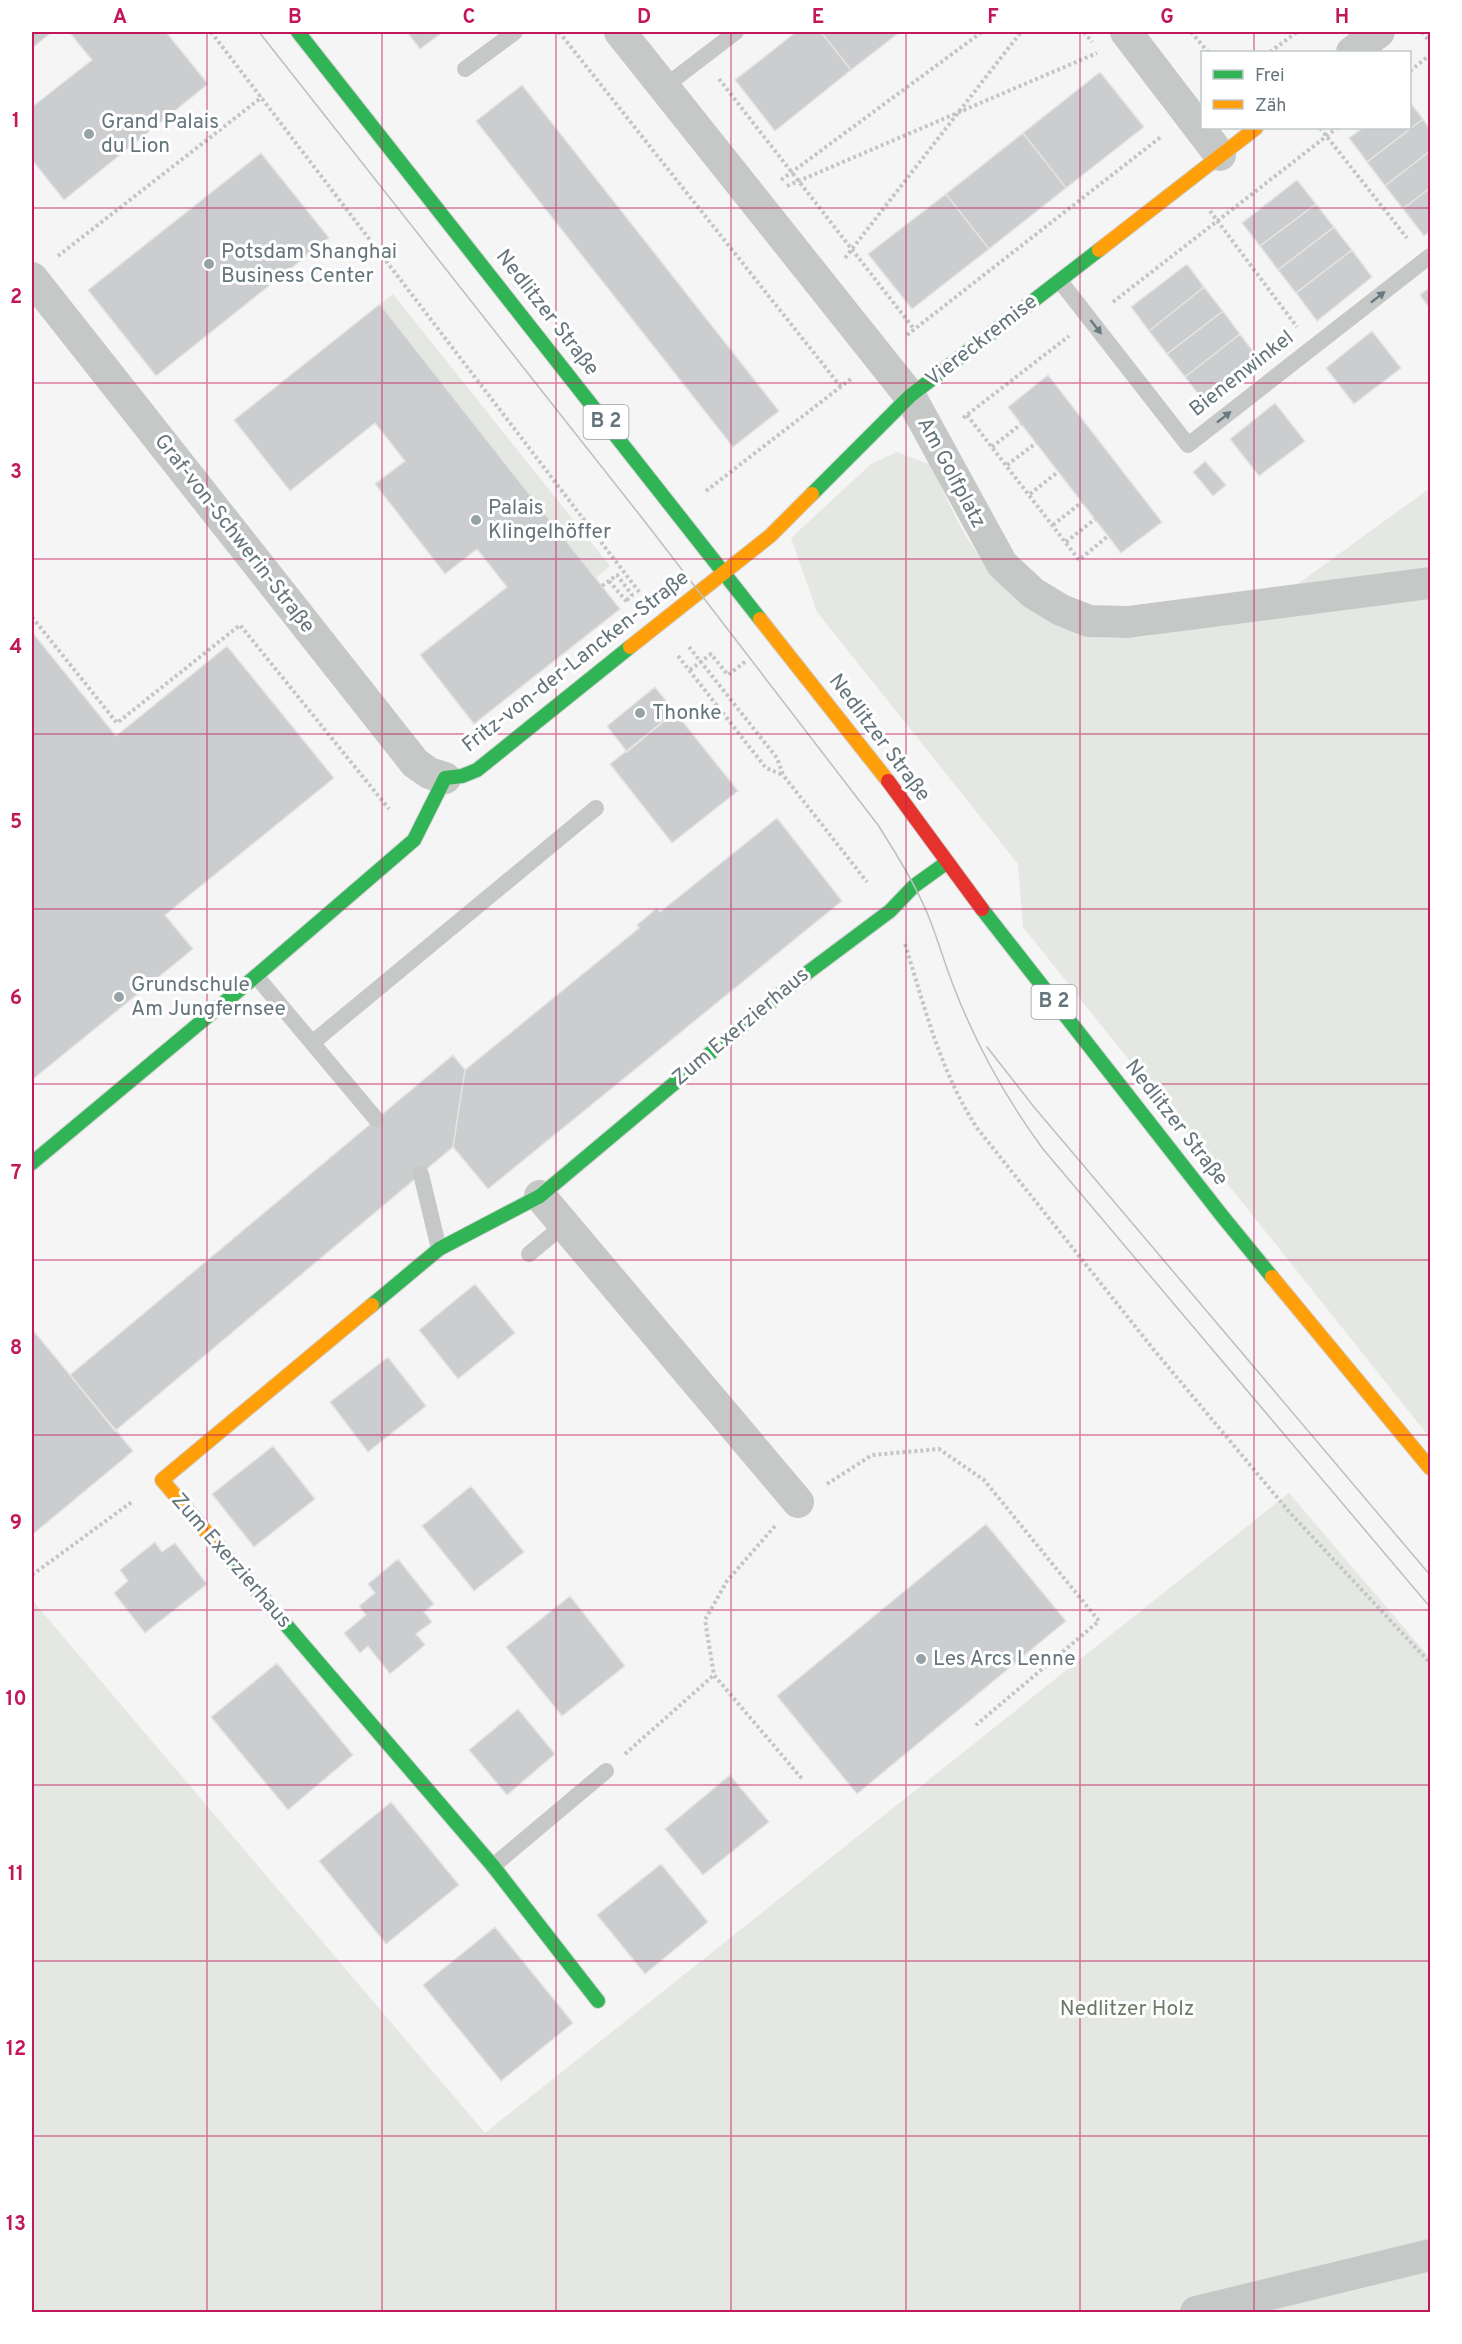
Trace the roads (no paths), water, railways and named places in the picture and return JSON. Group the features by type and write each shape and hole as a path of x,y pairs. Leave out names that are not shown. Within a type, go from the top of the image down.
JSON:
{"street":[{"name":"Nedlitzer Straße","path":"298,32 889,783 946,863 1222,1217 1431,1468"},
{"name":"Am Golfplatz","path":"620,32 910,396 1002,564 1033,593 1061,610 1089,621 1128,622 1431,583"},
{"path":"1354,51 1379,32"},
{"path":"1128,35 1220,155"},
{"name":"Viereckremise","path":"724,572 770,536 910,396 1255,129"},
{"name":"Graf-von-Schwerin-Straße","path":"41,270 415,763 429,773 445,778"},
{"name":"Fritz-von-der-Lancken-Straße","path":"445,778 462,776 477,770 724,572"},
{"path":"32,1162 256,976 414,840 445,778"},
{"name":"Zum Exerzierhaus","path":"598,2001 493,1866 162,1480 440,1249 540,1196 795,982 890,911 914,886 946,863"},
{"path":"540,1196 798,1502"},
{"path":"1196,2313 1431,2255"}],"lane":[{"path":"465,69 515,32"},
{"path":"664,87 736,32"},
{"name":"Bienenwinkel","path":"1060,281 1188,444 1428,258"},
{"path":"312,1043 596,808"},
{"path":"256,976 376,1119"},
{"path":"421,1174 440,1249"},
{"path":"529,1254 564,1225"},
{"path":"493,1866 606,1771"}],"tram line":[{"path":"259,32 646,523 878,825 909,876 925,908 955,990 983,1052 1005,1092 1043,1149 1430,1607"},
{"path":"987,1047 1034,1107 1430,1575"}],"place":[{"name":"Grand Palais du Lion","path":"89,134"},
{"name":"Potsdam Shanghai Business Center","path":"209,264"},
{"name":"Palais Klingelhöffer","path":"476,520"},
{"name":"Thonke","path":"640,713"},
{"name":"Grundschule Am Jungfernsee","path":"119,997"},
{"name":"Les Arcs Lenne","path":"921,1659"}],"park label":[{"name":"Nedlitzer Holz","path":"1127,2009"}]}
